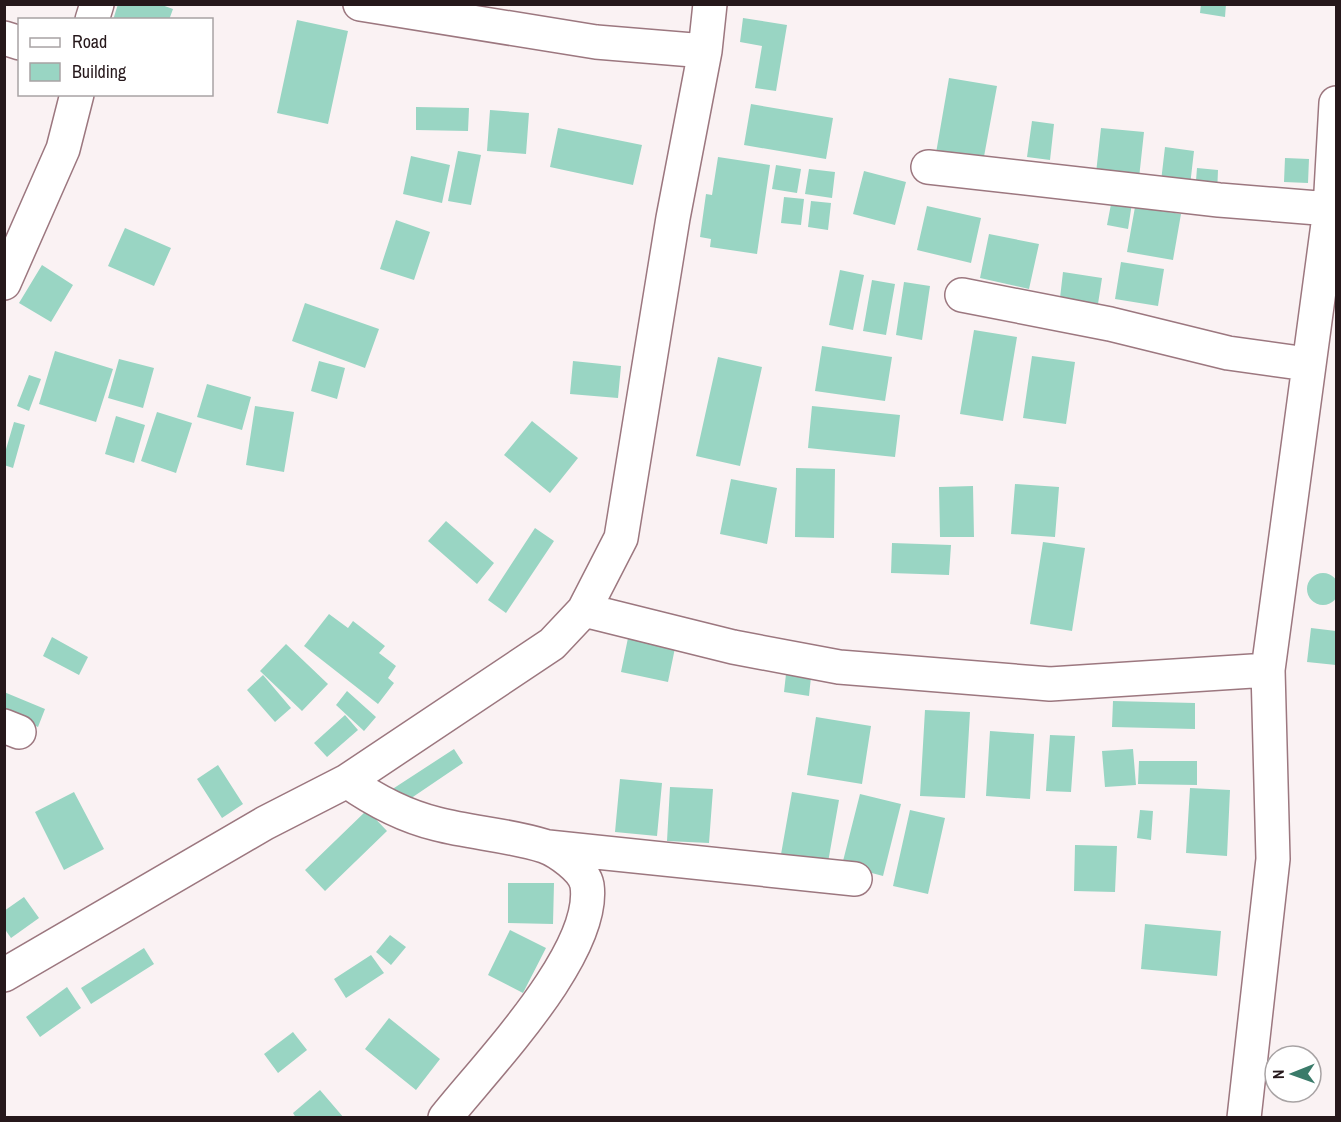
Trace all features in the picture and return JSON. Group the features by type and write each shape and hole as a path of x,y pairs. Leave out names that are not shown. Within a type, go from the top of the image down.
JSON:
{"street":[{"path":"360,4 596,42 705,51"},
{"path":"4,975 265,823 347,781 552,644 584,610 621,538 673,218 705,51 710,4"},
{"path":"4,283 63,149 76,96"},
{"path":"1244,1118 1274,859 1268,670 1307,364 1330,208 1336,103"},
{"path":"928,167 1195,197 1330,208"},
{"path":"962,295 1110,324 1228,352 1307,364"},
{"path":"584,610 733,647 838,667 1050,684 1268,670"},
{"path":"347,781 375,801 435,824 546,847 855,879"},
{"path":"445,1118 541,1000 567,959 580,928 586,908 587,883 574,866 546,847"}],"building":[{"path":"118,4 159,4 173,9 170,18 114,18"},
{"path":"1201,4 1226,4 1225,17 1200,13"},
{"path":"743,18 787,25 776,91 755,88 762,46 740,42"},
{"path":"297,20 348,31 328,124 277,113"},
{"path":"949,78 997,86 983,162 936,153"},
{"path":"751,104 833,118 826,159 744,145"},
{"path":"416,107 469,108 468,131 416,130"},
{"path":"490,110 529,113 526,154 487,151"},
{"path":"1032,121 1054,124 1050,160 1027,157"},
{"path":"558,128 642,145 633,185 550,167"},
{"path":"1101,128 1144,132 1139,178 1096,173"},
{"path":"1165,147 1194,151 1189,194 1160,190"},
{"path":"458,151 481,155 471,205 448,201"},
{"path":"411,156 450,165 442,203 403,194"},
{"path":"718,157 770,165 757,254 710,247 711,239 700,237 706,194 712,195"},
{"path":"1285,158 1309,159 1308,183 1284,182"},
{"path":"776,165 801,169 797,193 772,189"},
{"path":"1197,168 1218,170 1217,194 1195,193"},
{"path":"809,169 835,172 832,198 805,194"},
{"path":"864,171 906,182 895,225 853,214"},
{"path":"784,197 804,199 801,225 781,223"},
{"path":"1112,199 1132,203 1128,229 1107,225"},
{"path":"811,201 831,203 828,230 808,227"},
{"path":"927,206 981,218 971,263 917,250"},
{"path":"1135,207 1181,214 1173,260 1127,252"},
{"path":"396,220 430,232 414,280 380,269"},
{"path":"125,228 171,248 154,286 108,266"},
{"path":"989,234 1039,244 1029,289 980,278"},
{"path":"1121,262 1164,269 1158,306 1115,299"},
{"path":"42,265 73,285 51,322 19,303"},
{"path":"840,270 864,275 853,330 829,325"},
{"path":"1063,272 1102,278 1098,304 1060,298"},
{"path":"872,280 895,284 886,335 863,331"},
{"path":"904,282 930,286 922,340 896,335"},
{"path":"305,303 379,329 365,368 292,341"},
{"path":"974,330 1017,337 1003,421 960,414"},
{"path":"822,346 892,357 885,401 815,391"},
{"path":"55,351 113,369 96,422 39,404"},
{"path":"1032,356 1075,362 1066,424 1023,418"},
{"path":"718,357 762,367 740,466 696,456"},
{"path":"119,359 154,368 143,408 108,398"},
{"path":"319,361 345,368 337,399 311,391"},
{"path":"573,361 621,366 618,398 570,394"},
{"path":"29,375 41,379 29,411 17,406"},
{"path":"207,384 251,397 242,430 197,417"},
{"path":"255,406 294,412 284,472 246,465"},
{"path":"812,406 900,415 895,457 808,448"},
{"path":"157,412 192,423 176,473 141,461"},
{"path":"116,416 145,425 134,463 105,454"},
{"path":"532,421 578,458 550,493 504,455"},
{"path":"14,422 25,425 13,468 4,465 4,456"},
{"path":"796,468 835,469 834,538 795,537"},
{"path":"731,479 777,488 767,544 720,534"},
{"path":"1015,484 1059,487 1055,537 1011,534"},
{"path":"973,486 974,537 940,537 939,487"},
{"path":"446,521 494,563 477,584 428,541"},
{"path":"535,528 554,541 506,613 488,600"},
{"path":"1043,542 1085,548 1072,631 1030,624"},
{"path":"892,543 951,545 949,575 891,573"},
{"path":"1323,573 1334,578 1339,589 1334,600 1323,605 1312,600 1307,589 1312,578"},
{"path":"329,614 348,628 353,621 385,646 379,653 396,666 388,678 394,683 378,704 304,646"},
{"path":"1311,628 1336,631 1336,665 1307,662"},
{"path":"52,637 88,657 79,675 43,656"},
{"path":"628,638 675,648 668,682 621,672"},
{"path":"286,644 328,684 302,711 260,671"},
{"path":"786,674 811,677 809,696 784,692"},
{"path":"263,675 291,708 275,722 247,690"},
{"path":"347,691 376,717 364,731 336,705"},
{"path":"4,692 45,709 38,727 4,713"},
{"path":"1113,701 1195,703 1195,729 1112,727"},
{"path":"925,710 970,712 965,798 920,796"},
{"path":"345,715 358,730 327,757 314,743"},
{"path":"816,717 871,726 862,784 807,775"},
{"path":"990,731 1034,734 1030,799 986,796"},
{"path":"1050,735 1075,736 1071,792 1046,791"},
{"path":"454,749 463,763 401,805 391,790"},
{"path":"1133,749 1136,785 1105,787 1102,751"},
{"path":"1139,761 1197,761 1197,785 1138,784"},
{"path":"218,765 243,804 222,818 197,779"},
{"path":"620,779 662,783 657,836 615,832"},
{"path":"670,787 713,789 709,843 667,841"},
{"path":"1190,788 1230,790 1227,856 1186,853"},
{"path":"74,792 104,849 64,870 35,812"},
{"path":"792,792 839,800 827,868 780,860"},
{"path":"860,794 901,804 883,876 842,865"},
{"path":"367,810 387,831 325,891 305,870"},
{"path":"910,810 945,818 928,894 893,886"},
{"path":"1140,810 1153,811 1151,840 1137,838"},
{"path":"1075,845 1117,846 1115,892 1074,891"},
{"path":"508,883 554,883 553,924 508,923"},
{"path":"24,897 39,918 11,938 4,928 4,911"},
{"path":"1145,924 1221,931 1217,976 1141,969"},
{"path":"510,930 546,948 523,993 488,975"},
{"path":"390,935 406,947 391,965 376,952"},
{"path":"144,948 154,964 91,1004 81,988"},
{"path":"371,955 384,973 346,998 334,979"},
{"path":"67,987 81,1008 40,1037 26,1017"},
{"path":"389,1018 440,1059 416,1090 365,1049"},
{"path":"293,1032 307,1050 278,1073 264,1054"},
{"path":"320,1090 344,1118 296,1118 293,1113"}]}
